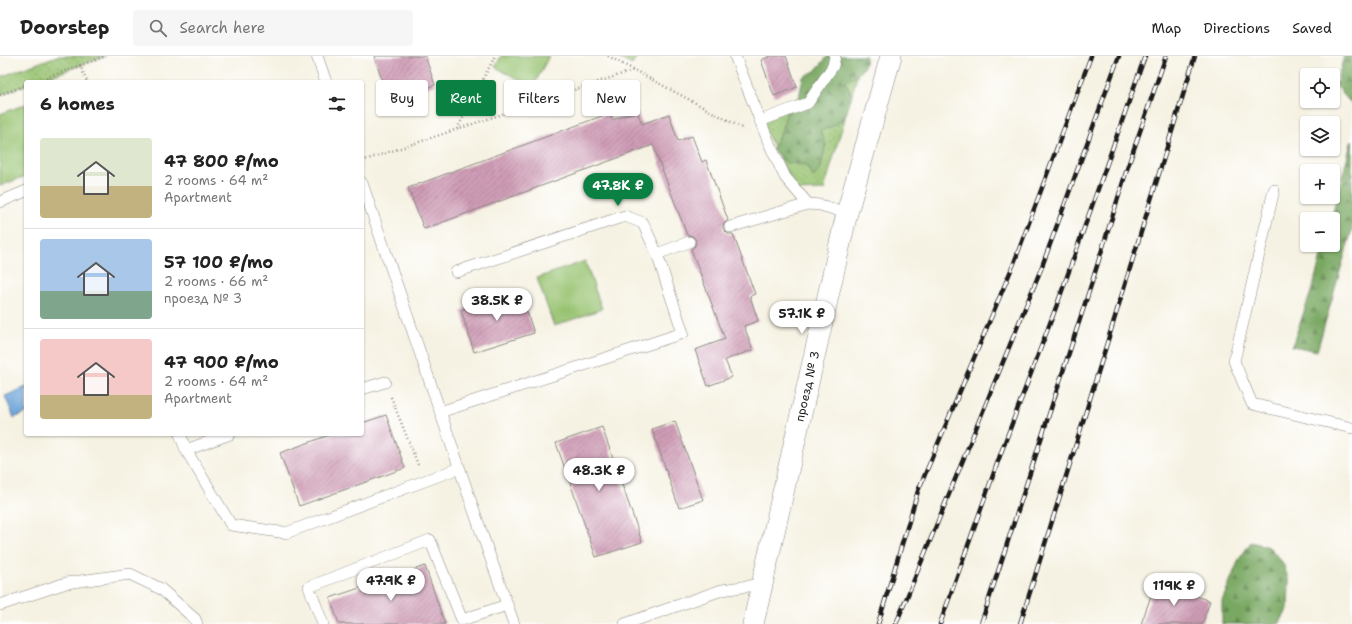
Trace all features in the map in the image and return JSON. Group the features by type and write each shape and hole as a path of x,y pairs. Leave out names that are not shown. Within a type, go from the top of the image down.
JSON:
{"street":[{"name":"проезд № 3","path":"753,624 847,213 891,56"}],"lane":[{"path":"317,56 325,80"},
{"path":"735,56 769,143 785,177 808,204"},
{"path":"760,121 808,103 833,66 835,56"},
{"path":"364,189 514,624"},
{"path":"1274,190 1234,362 1252,404 1352,428"},
{"path":"0,202 24,192"},
{"path":"730,227 808,204 820,205 847,213"},
{"path":"440,412 683,333 657,254 643,223 625,216 456,272"},
{"path":"657,254 689,242"},
{"path":"364,389 385,382"},
{"path":"181,436 186,450 231,525 286,533 459,468"},
{"path":"186,450 224,436"},
{"path":"323,624 309,587 430,540 462,620 507,604"},
{"path":"0,605 66,583 130,574 161,590 195,618 197,624"},
{"path":"625,624 722,590 762,584"}],"path":[{"path":"40,80 106,56"},
{"path":"457,129 495,56"},
{"path":"608,56 769,143"},
{"path":"80,65 86,80"},
{"path":"364,160 634,70"},
{"path":"46,78 50,80"},
{"path":"0,95 24,86"},
{"path":"385,382 425,481"}],"green space":[{"path":"57,56 106,56 40,80 24,80 24,86 0,95 0,77"},
{"path":"501,56 549,56 537,80 520,80 495,67"},
{"path":"615,56 637,56 632,65"},
{"path":"828,56 866,56 866,61 860,72 845,81 852,95 845,115 839,122 820,131 826,144 820,171 813,177 805,165 787,163 772,150 781,132 790,102 799,98 803,77 815,71"},
{"path":"863,56 824,190 797,191 760,121 808,103"},
{"path":"1344,56 1352,56 1352,105 1340,90 1340,70"},
{"path":"24,105 24,177 0,186 0,114"},
{"path":"1352,140 1352,230 1317,351 1292,346 1313,286 1322,252 1340,252 1340,212 1333,212 1335,204 1340,204 1340,185"},
{"path":"585,261 602,309 554,326 537,278"},
{"path":"1251,542 1269,547 1283,563 1289,581 1288,609 1279,624 1222,624 1222,601 1239,559"}],"water":[{"path":"24,388 24,414 14,418 5,396"}],"building":[{"path":"374,56 425,56 435,85 428,87 428,80 382,80"},
{"path":"771,56 786,56 797,87 774,96 761,60"},
{"path":"669,114 678,141 692,136 702,162 706,160 728,220 723,225 723,229 728,234 733,234 755,294 750,296 758,321 744,326 753,350 725,360 732,377 708,386 695,350 725,339 691,249 695,246 696,240 693,236 687,235 653,145 424,229 408,188 602,116 611,116 612,120 623,116 639,116 642,124"},
{"path":"520,291 534,333 474,352 461,310"},
{"path":"386,415 405,468 299,506 280,453 327,436 364,436 364,422"},
{"path":"675,421 703,500 679,508 652,429"},
{"path":"602,427 642,542 596,557 556,443"},
{"path":"425,566 445,624 339,624 330,598"},
{"path":"1156,582 1210,601 1202,624 1141,624"}],"railway":[{"path":"878,624 918,491 1014,263 1091,56"},
{"path":"896,624 1041,269 1119,56"},
{"path":"940,624 1002,450 1058,302 1145,56"},
{"path":"981,624 1128,166 1166,56"},
{"path":"1020,624 1195,56"}]}
